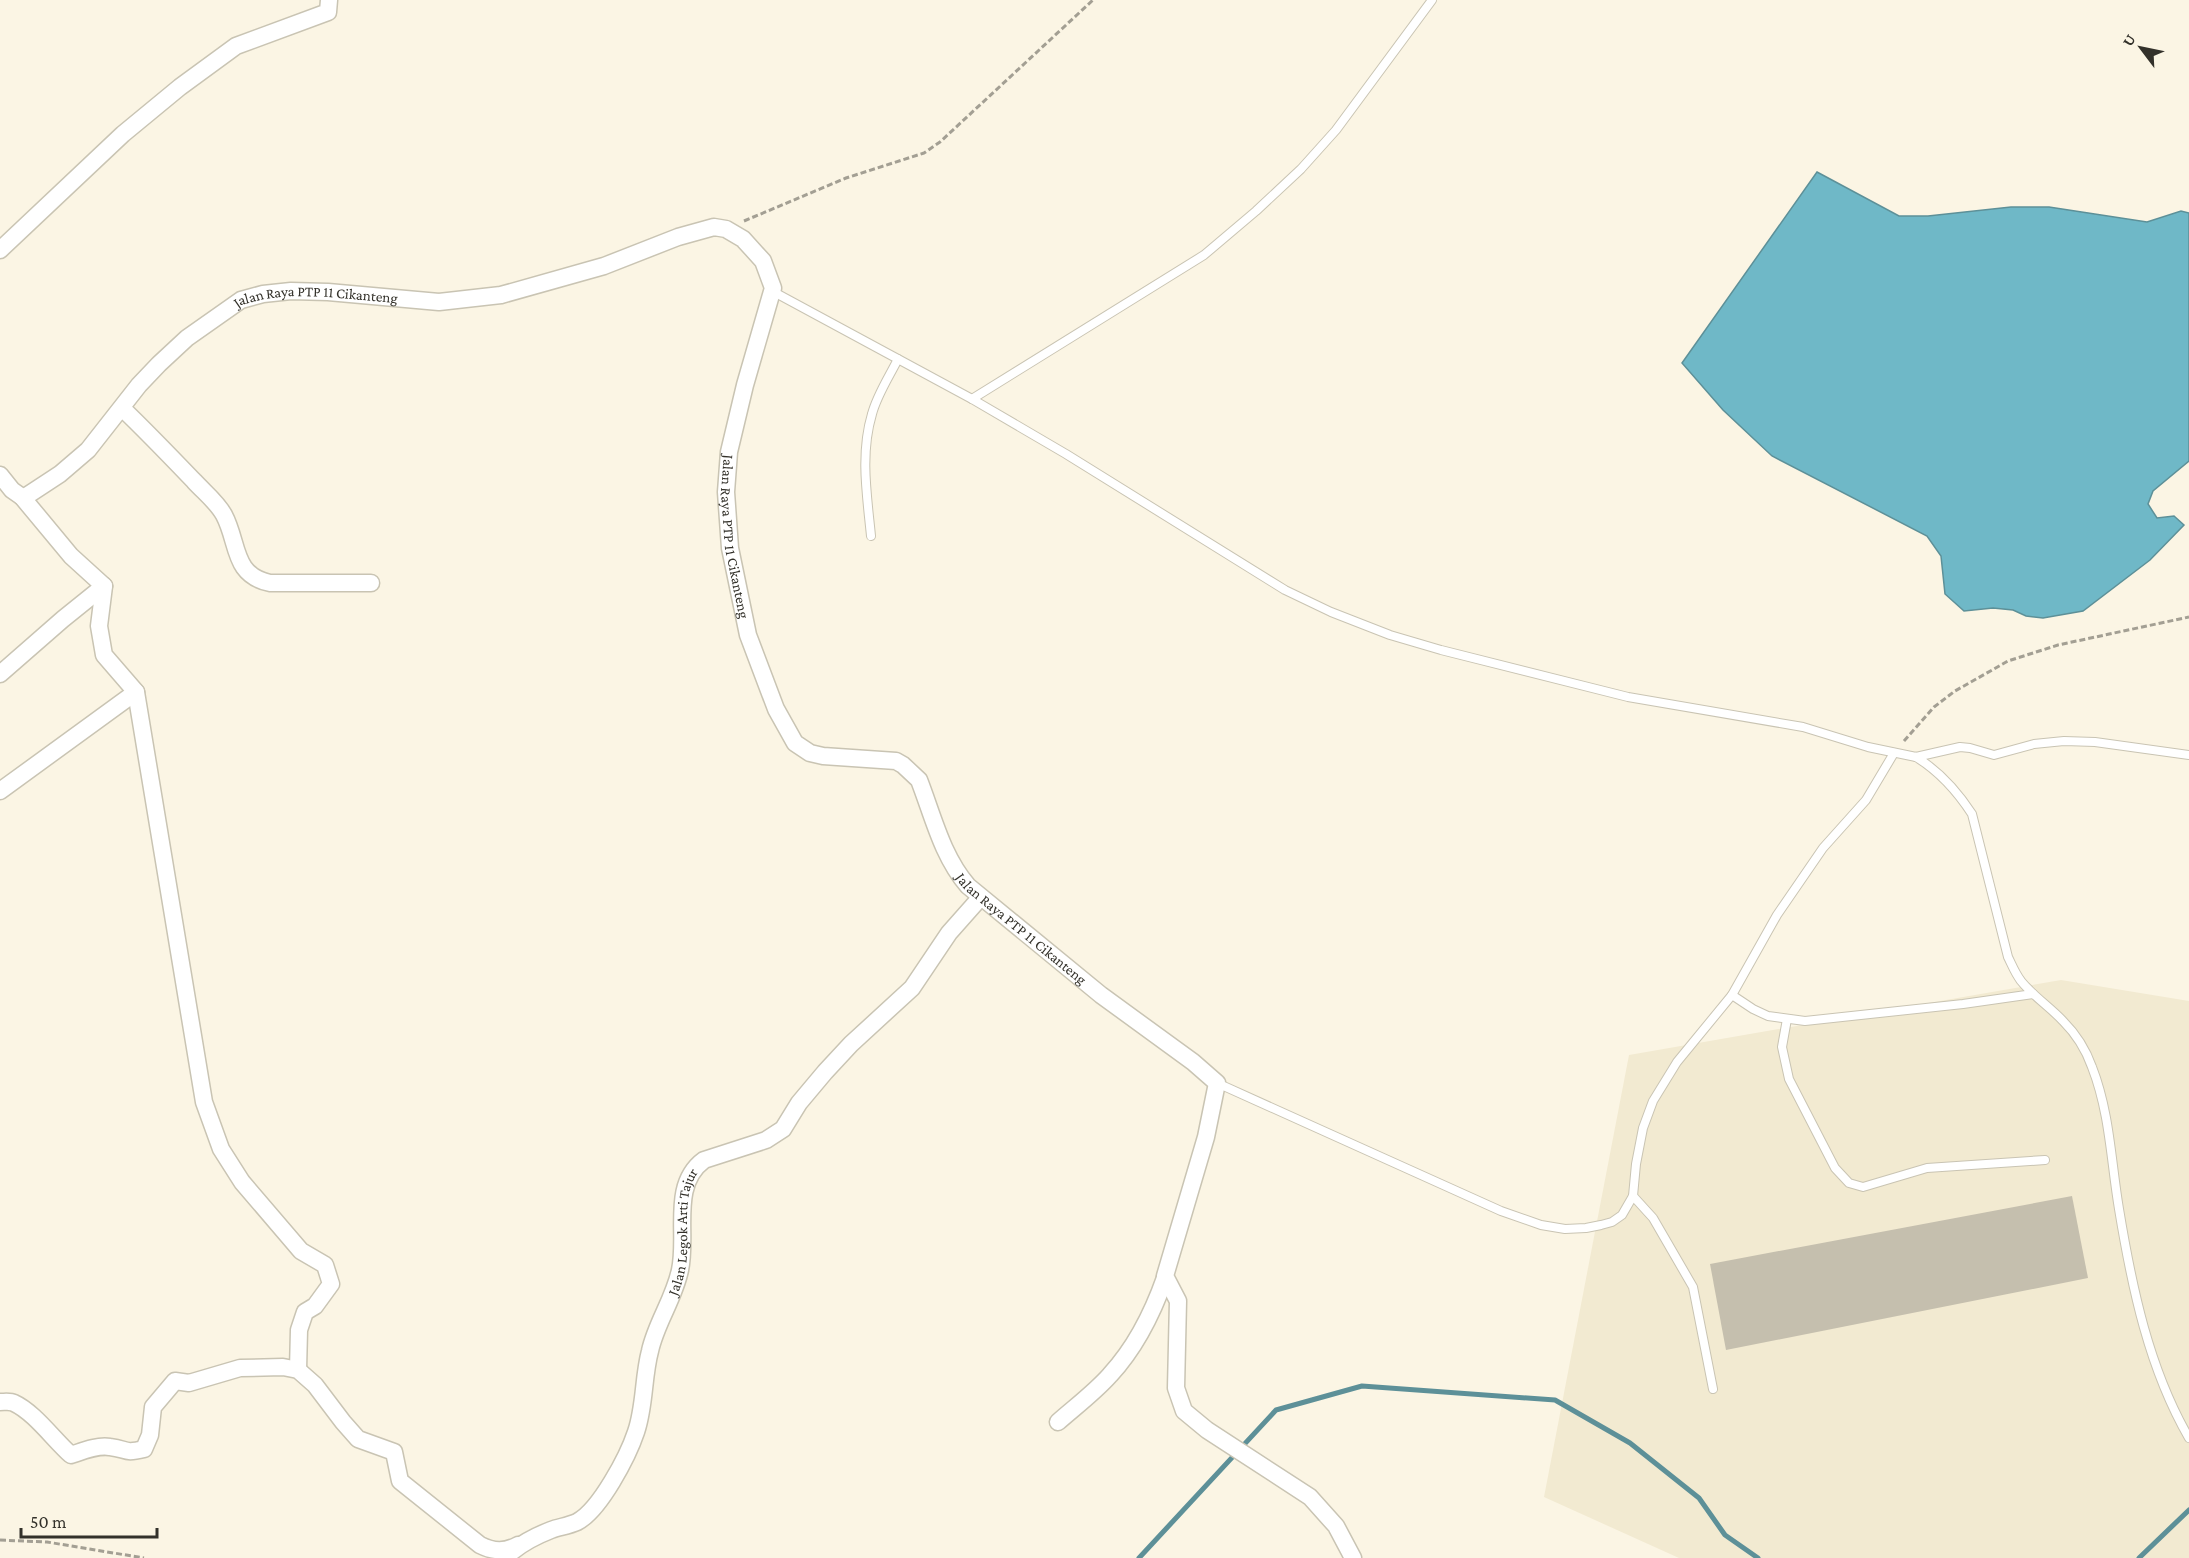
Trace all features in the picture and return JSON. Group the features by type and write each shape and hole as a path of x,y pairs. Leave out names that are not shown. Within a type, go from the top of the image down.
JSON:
{"street":[{"path":"0,250 123,134 180,87 236,46 328,12 329,0"},
{"name":"Jalan Raya PTP 11 Cikanteng","path":"22,497 60,474 88,450 123,409 139,385 159,364 187,338 241,300 263,294 291,291 328,292 417,301 460,301 501,295 604,266 678,237 714,227 726,229"},
{"path":"726,229 743,239 763,261 772,291"},
{"name":"Jalan Raya PTP 11 Cikanteng","path":"772,291 744,385 729,453 726,492 730,548 748,635 776,710 795,743 810,753 866,761 896,762 911,771 919,780 948,857 957,873 980,898 1101,995 1193,1062 1217,1083"},
{"path":"123,409 219,507 232,535 238,558 244,569 257,580 270,583 371,583"},
{"path":"3,485 22,497 71,556 104,586"},
{"path":"0,675 104,586"},
{"path":"104,586 99,626 104,655 136,692 204,1102 213,1131 221,1149 242,1182 301,1251 325,1265 331,1284 315,1306 305,1312 299,1330 298,1370"},
{"path":"0,791 136,692"},
{"name":"Jalan Legok Arti Tajur","path":"505,1558 519,1544 579,1521 588,1514 599,1500 631,1444 639,1420 650,1350 672,1298 680,1269 686,1180 696,1166 704,1160 766,1140 783,1129 799,1103 825,1072 912,988 949,933 980,898"},
{"path":"1058,1422 1110,1376 1124,1358 1146,1321 1165,1278 1206,1137 1217,1083"},
{"path":"1165,1278 1178,1301 1176,1388 1184,1411 1207,1430 1310,1497 1336,1526 1353,1558"},
{"path":"0,1402 12,1402 33,1416 71,1455 95,1447 111,1447 128,1453 144,1449 150,1435 153,1407 175,1381 189,1383 240,1368 283,1367 298,1370 315,1385 358,1439 394,1452 400,1481 480,1545 489,1549 507,1550 519,1544"}],"lane":[{"path":"972,399 1204,255 1256,211 1336,130 1432,0"},
{"path":"772,291 972,399 1066,454 1285,590 1360,623 1441,650 1628,697 1803,727 1916,757 1927,764 1958,794 1972,814 2008,957 2021,981 2064,1022 2078,1039 2092,1067 2105,1111 2119,1209 2139,1309 2161,1381 2189,1438"},
{"path":"871,536 865,468 867,433 877,401 898,359"},
{"path":"1916,757 1960,747 1994,755 2034,744 2064,741 2095,742 2189,755"},
{"path":"1217,1083 1472,1199 1540,1224 1565,1229 1586,1228 1612,1222 1622,1215 1633,1196 1643,1128 1653,1101 1677,1062 1732,995 1792,892 1823,848 1866,800 1894,753"},
{"path":"1732,995 1768,1016 1805,1021 1964,1004 2033,994"},
{"path":"1786,1018 1782,1047 1789,1078 1835,1168 1849,1183 1863,1187 1928,1168 2044,1160"},
{"path":"1633,1196 1653,1218 1693,1287 1713,1389"}],"path":[{"path":"726,229 846,178 924,153 940,142 1093,0"},
{"path":"1894,753 1934,707 1955,691 2008,661 2058,645 2189,617"},
{"path":"0,1540 48,1542 144,1558"}],"shaded area":[{"path":"2061,980 2189,1001 2189,1558 1679,1558 1544,1497 1629,1055"}],"water":[{"path":"1817,172 1899,216 1928,216 2011,207 2049,207 2147,222 2181,211 2189,213 2189,461 2153,491 2148,504 2157,518 2174,516 2184,525 2150,560 2083,611 2043,618 2026,616 2013,610 1993,608 1964,611 1945,594 1941,556 1927,536 1772,456 1723,410 1682,363"}],"building":[{"path":"2072,1196 2088,1278 1726,1350 1710,1264"}],"waterway":[{"path":"1139,1558 1276,1410 1362,1386 1555,1400 1630,1443 1699,1498 1725,1535 1758,1558"},
{"path":"2139,1558 2189,1510"}]}
